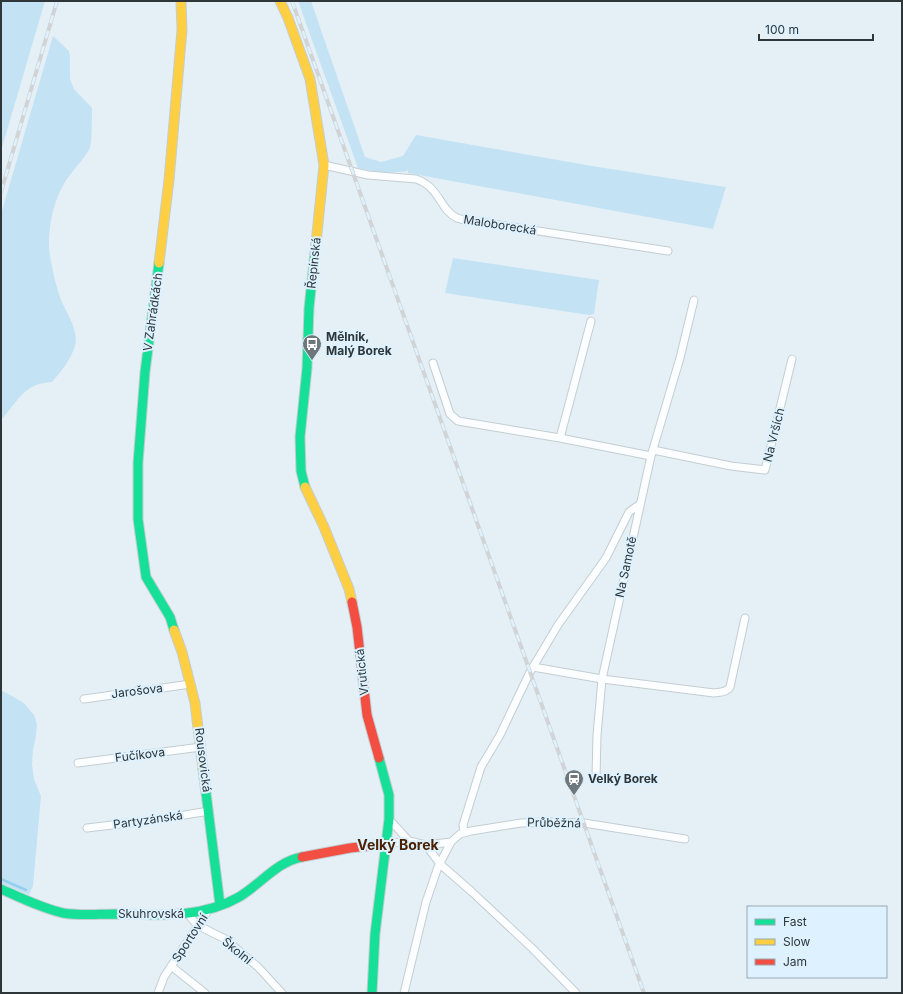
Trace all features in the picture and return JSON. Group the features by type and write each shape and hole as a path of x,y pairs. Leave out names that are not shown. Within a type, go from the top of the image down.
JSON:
{"street":[{"name":"V Zahrádkách","path":"170,617 146,577 137,501 145,372 173,143 182,30 181,1"},
{"name":"Řepínská","path":"280,1 298,43 310,79 324,165 309,308 307,364 302,416 300,463 306,486 324,527"},
{"name":"Maloborecká","path":"324,165 368,175 416,179 423,181 435,191 450,213 457,218 668,251"},
{"name":"Na Samotě","path":"596,778 597,734 602,679 652,453 687,332 694,300"},
{"path":"560,438 590,321"},
{"name":"Na Vrších","path":"652,453 765,470 792,359"},
{"path":"433,363 450,414 458,421 652,453"},
{"path":"464,832 463,825 481,767 500,736 533,667 558,624 606,558 629,512 640,504"},
{"name":"Vrutická","path":"324,527 347,583 353,605 367,715 386,777 389,801 389,819 375,934 372,993"},
{"name":"Rousovická","path":"170,617 195,703 220,905"},
{"path":"533,667 602,679 722,692 728,690 730,687 745,618"},
{"name":"Jarošova","path":"84,699 190,684"},
{"name":"Fučíkova","path":"78,763 201,746"},
{"name":"Partyzánská","path":"87,828 154,820 209,811"},
{"path":"389,819 409,841"},
{"name":"Průběžná","path":"404,993 426,902 440,864 451,842 464,832 532,821 584,823 685,839"},
{"path":"385,844 409,841 426,845 451,842"},
{"name":"Skuhrovská","path":"1,889 47,908 62,912 188,914 209,909 239,896 282,864 297,858 350,848 385,844"},
{"path":"426,845 440,864 533,949 576,993"},
{"name":"Sportovní","path":"158,993 161,982 197,925 209,909"},
{"name":"Školní","path":"188,914 197,925 225,939 258,967 282,993"},
{"name":"Sportovní","path":"171,966 205,993"}],"shaded area":[{"path":"1,1 45,1 1,151"},
{"path":"298,1 311,1 365,157 381,162 403,156 416,135 592,166 726,187 713,229 408,173 408,169 407,171 401,172 389,172 358,168"},
{"path":"53,36 69,51 70,79 74,89 92,108 92,135 90,148 61,189 53,212 49,236 49,250 53,272 61,300 74,328 76,340 71,356 52,382 42,383 27,390 1,420 1,214"},
{"path":"453,258 599,280 594,314 589,315 445,293"},
{"path":"1,690 24,703 34,715 37,724 32,764 34,779 41,796 33,886 29,895 1,883"}],"waterway":[{"path":"1,879 26,890"}],"railway":[{"path":"1,192 57,1"},
{"path":"292,1 644,993"}],"traffic: fast":[{"path":"305,487 301,471 300,437 307,368 309,308 316,243"},
{"path":"159,263 145,372 138,463 138,519 146,577 170,617 174,630"},
{"path":"372,993 375,934 389,819 389,795 379,758"},
{"path":"203,769 220,905"},
{"path":"1,889 39,906 69,914 178,914 209,909 224,904 247,892 276,868 302,857"}],"traffic: slow":[{"path":"159,263 169,180 182,30 181,1"},
{"path":"280,1 288,18 310,79 324,165 316,243"},
{"path":"305,487 324,527 349,589 352,602"},
{"path":"174,630 182,652 195,703 203,769"}],"traffic: jam":[{"path":"352,602 357,627 367,715 379,758"},
{"path":"302,857 350,848 385,844"}],"place":[{"name":"Mělník, Malý Borek","path":"312,361"},
{"name":"Velký Borek","path":"574,796"}],"district":[{"name":"Velký Borek","path":"398,845"}]}
